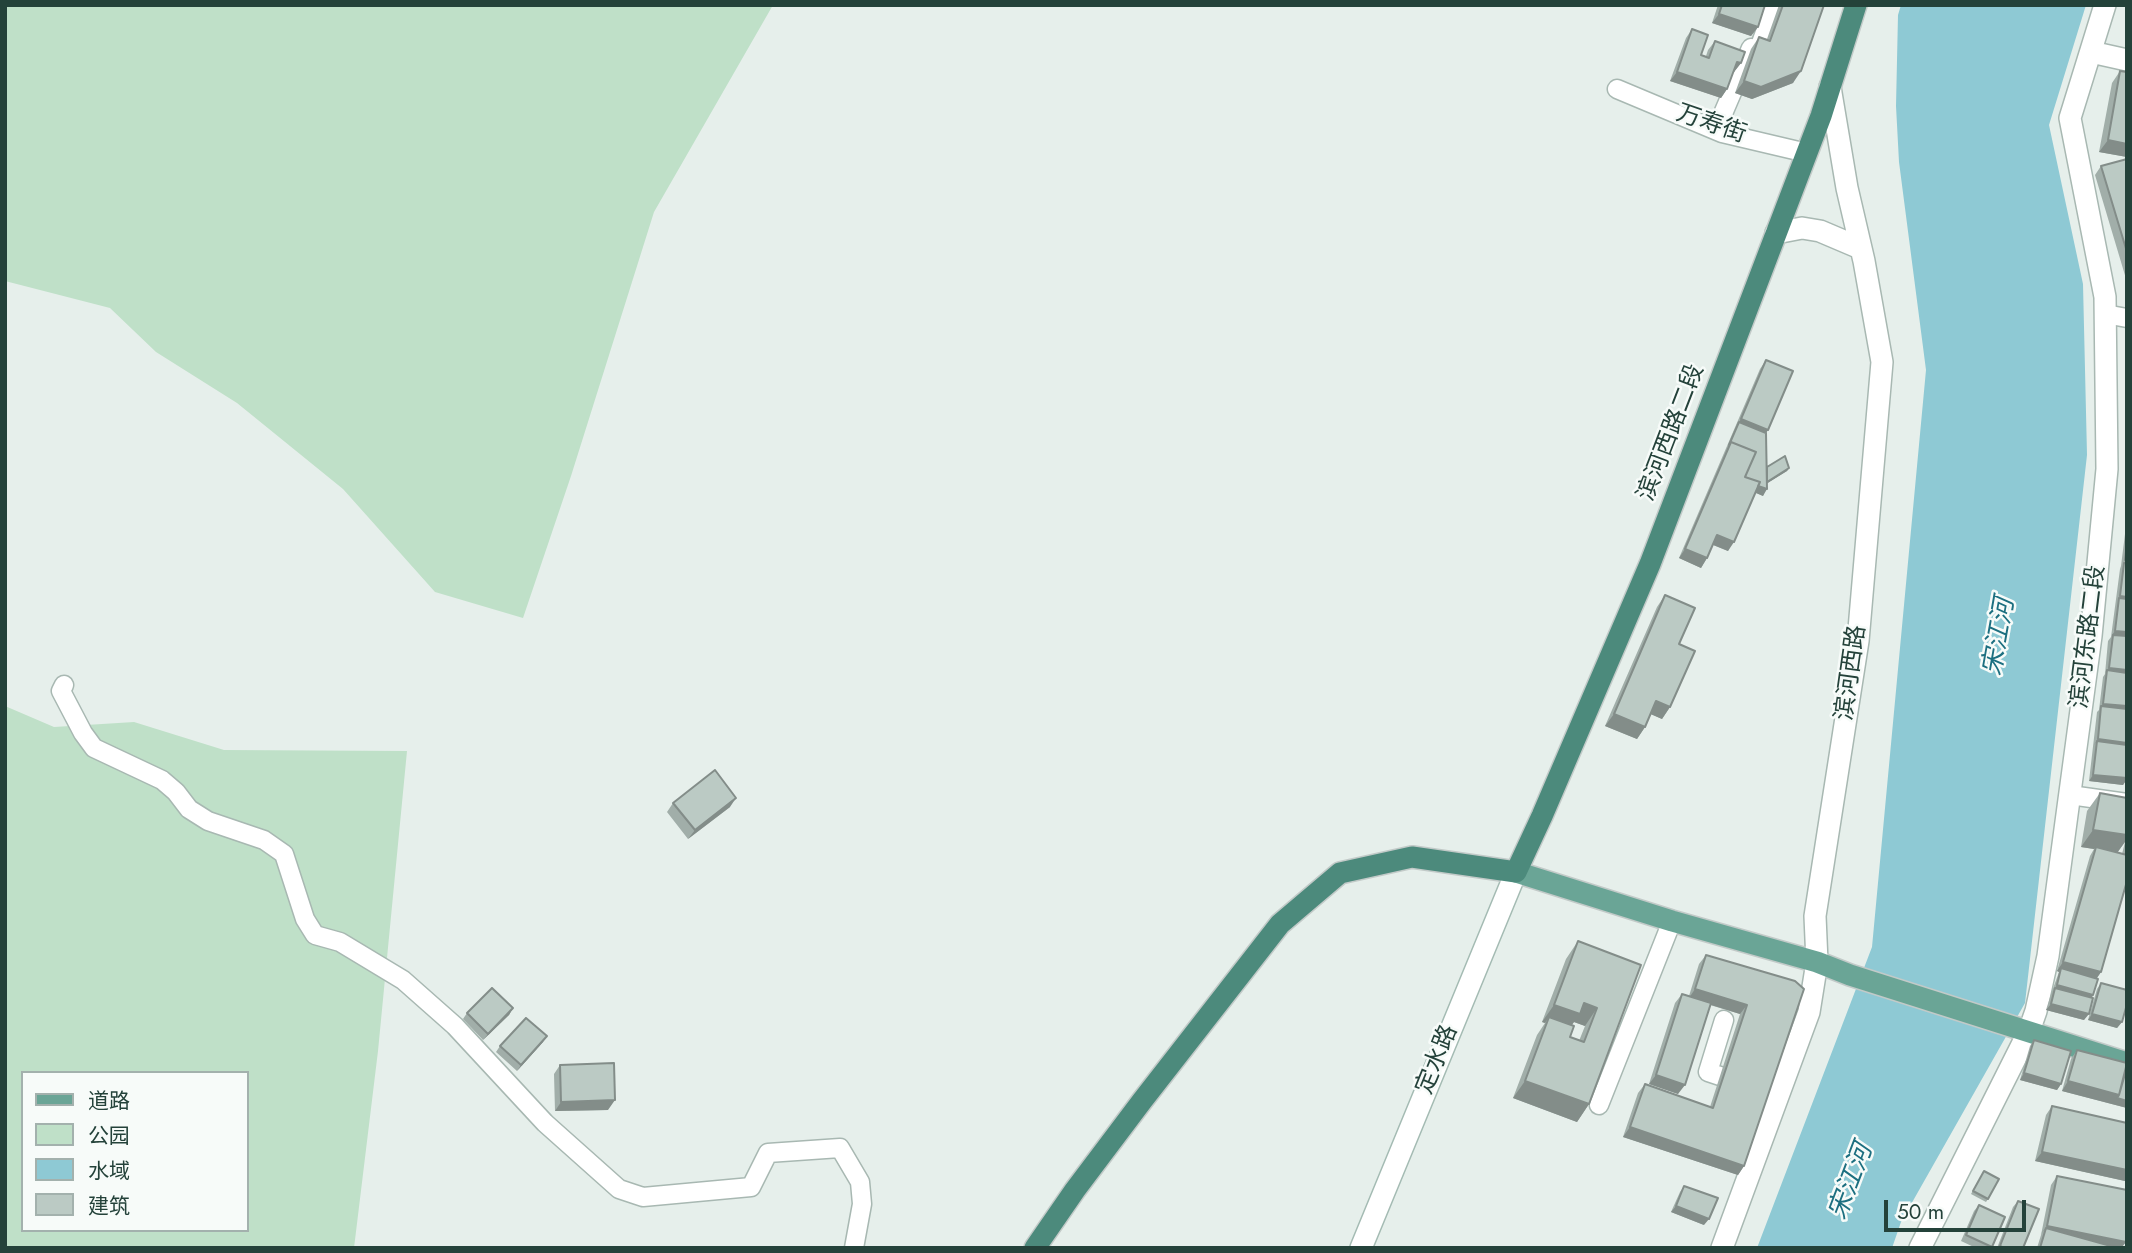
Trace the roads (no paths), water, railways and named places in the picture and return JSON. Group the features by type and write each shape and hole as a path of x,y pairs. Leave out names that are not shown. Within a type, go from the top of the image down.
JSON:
{"highway":[{"name":"滨河西路二段","path":"1516,872 1650,564 1807,153 1856,5"},
{"path":"1035,1248 1142,1101 1280,925 1340,873 1412,857 1516,872"}],"main road":[{"path":"1516,872 1672,921 1817,962 1850,975 2127,1063"}],"street":[{"path":"1716,130 1751,48 1758,51 1775,5"},
{"name":"滨河东路二段","path":"1925,1246 2029,1031 2048,956 2091,636 2107,469 2105,297 2070,118 2105,5"},
{"path":"2091,52 2127,60"},
{"name":"滨河西路","path":"1723,1248 1772,1094 1809,1012 1817,962 1815,916 1858,641 1882,362 1830,87"},
{"name":"万寿街","path":"1618,89 1716,130 1807,153"},
{"path":"1776,233 1802,228 1820,231 1860,248"},
{"path":"2105,314 2127,318"},
{"path":"64,685 61,691 93,748 162,780 189,809 208,821 264,840 284,854 305,919 315,935 340,942 403,981 455,1026 545,1123 619,1189 643,1197 751,1186 768,1153 840,1148 860,1182 862,1204 854,1248"},
{"path":"2070,795 2127,803"},
{"name":"定水路","path":"1361,1248 1516,872"},
{"path":"1599,1105 1672,921"},
{"path":"1720,1076 1708,1072 1724,1020"}],"water":[{"name":"宋江河","path":"1901,5 2086,5 2049,125 2083,284 2087,455 2025,1003 1901,1222 1892,1248 1757,1248 1872,947 1926,370 1899,162 1896,106 1898,15"}]}
